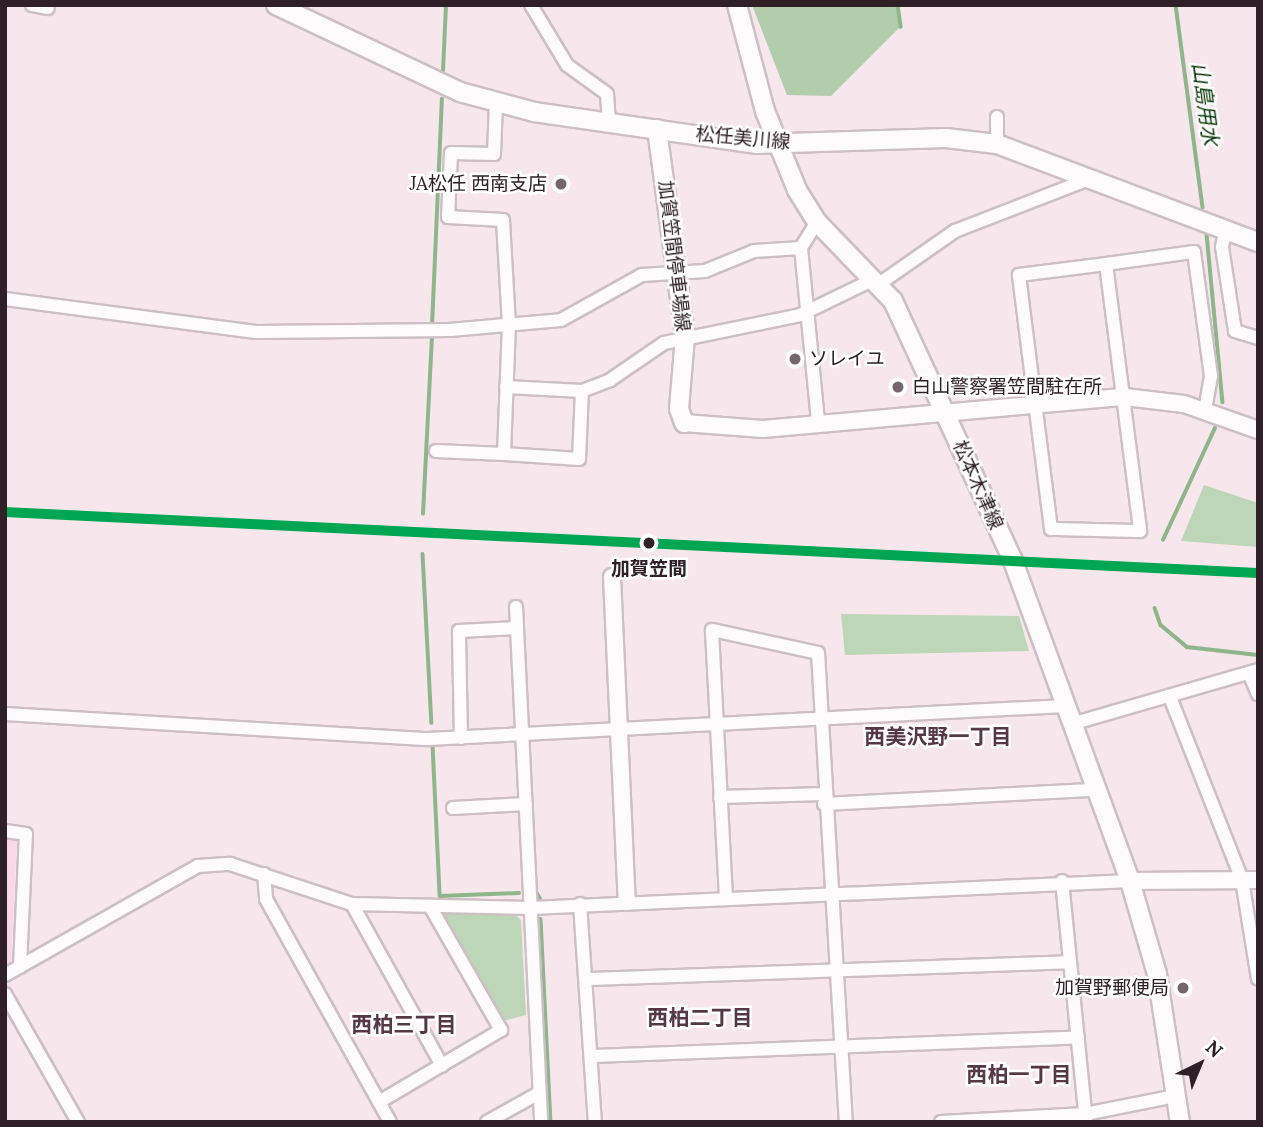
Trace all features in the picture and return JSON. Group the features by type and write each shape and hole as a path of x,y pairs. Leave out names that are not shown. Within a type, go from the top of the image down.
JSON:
{"main road":[{"name":"松本木津線","path":"737,5 778,145 817,222 876,282 902,317 1013,561 1130,881 1157,974 1180,1122"},
{"name":"松任美川線","path":"281,7 392,64 496,103 609,122 778,145 946,138 997,144 1094,177 1258,242"},
{"name":"加賀笠間停車場線","path":"657,129 685,337 679,409 684,423"}],"street":[{"path":"32,5 48,8"},
{"path":"531,5 567,65 607,94 609,122"},
{"path":"496,103 494,155 451,152 448,217 503,220 509,325 504,454"},
{"path":"997,117 997,144"},
{"path":"506,387 582,391 685,337 807,313 876,282 955,232 1094,177"},
{"path":"817,222 801,248 818,422"},
{"path":"1226,229 1222,247 1235,331 1258,338"},
{"path":"5,299 256,332 407,333 561,320 634,278 677,271 705,271 754,251 801,248"},
{"path":"1106,264 1140,531 1051,529 1019,275 1194,252 1211,376 1205,409"},
{"path":"436,451 579,459 582,391"},
{"path":"684,423 738,430 1125,397 1205,409 1258,430"},
{"path":"612,577 627,902"},
{"path":"516,607 541,1122"},
{"path":"461,738 459,631 517,628"},
{"path":"726,898 712,630 818,653 829,894 838,970 845,1122"},
{"path":"1071,724 1253,671 1258,694"},
{"path":"1170,697 1250,880 1258,979"},
{"path":"5,714 364,738 461,738 820,723 1065,706"},
{"path":"720,797 824,799 1095,790"},
{"path":"453,808 526,804"},
{"path":"5,831 26,834 20,967"},
{"path":"5,975 198,866 230,864 352,904 531,908 1062,881 1250,880"},
{"path":"264,874 266,899 390,1122"},
{"path":"1062,881 1086,1118"},
{"path":"352,904 442,1066"},
{"path":"580,904 589,979 595,1122"},
{"path":"379,1102 501,1030 430,906"},
{"path":"589,979 1070,962"},
{"path":"5,994 78,1122"},
{"path":"593,1056 1077,1037"},
{"path":"487,1122 539,1093"},
{"path":"941,1122 1086,1118 1176,1096"}],"shaded area":[{"path":"5,835 17,838 11,962 5,965"}],"green space":[{"path":"752,5 896,5 899,28 831,96 787,95"},
{"path":"1204,485 1258,503 1258,547 1181,541"},
{"path":"841,614 1019,616 1029,651 845,655"},
{"path":"446,913 513,913 521,920 526,1015 503,1021 443,917"}],"waterway":[{"path":"443,71 446,5"},
{"path":"898,5 901,27"},
{"name":"山島用水","path":"1176,5 1203,207"},
{"path":"432,326 442,99"},
{"name":"山島用水","path":"1207,234 1223,402"},
{"path":"423,514 432,336"},
{"name":"山島用水","path":"1163,540 1215,428"},
{"path":"423,554 432,723"},
{"name":"山島用水","path":"1155,608 1161,625 1187,647 1258,655"},
{"path":"433,745 440,896 519,893"},
{"path":"537,893 540,898"},
{"path":"541,919 551,1122"}],"transit line":[{"path":"5,512 1258,573"}],"place":[{"name":"JA松任 西南支店","path":"561,184"},
{"name":"ソレイユ","path":"795,359"},
{"name":"白山警察署笠間駐在所","path":"898,387"},
{"name":"加賀笠間","path":"649,543"},
{"name":"加賀野郵便局","path":"1183,988"}],"district":[{"name":"西美沢野一丁目","path":"938,737"},
{"name":"西柏二丁目","path":"700,1018"},
{"name":"西柏三丁目","path":"404,1025"},
{"name":"西柏一丁目","path":"1019,1075"}]}
